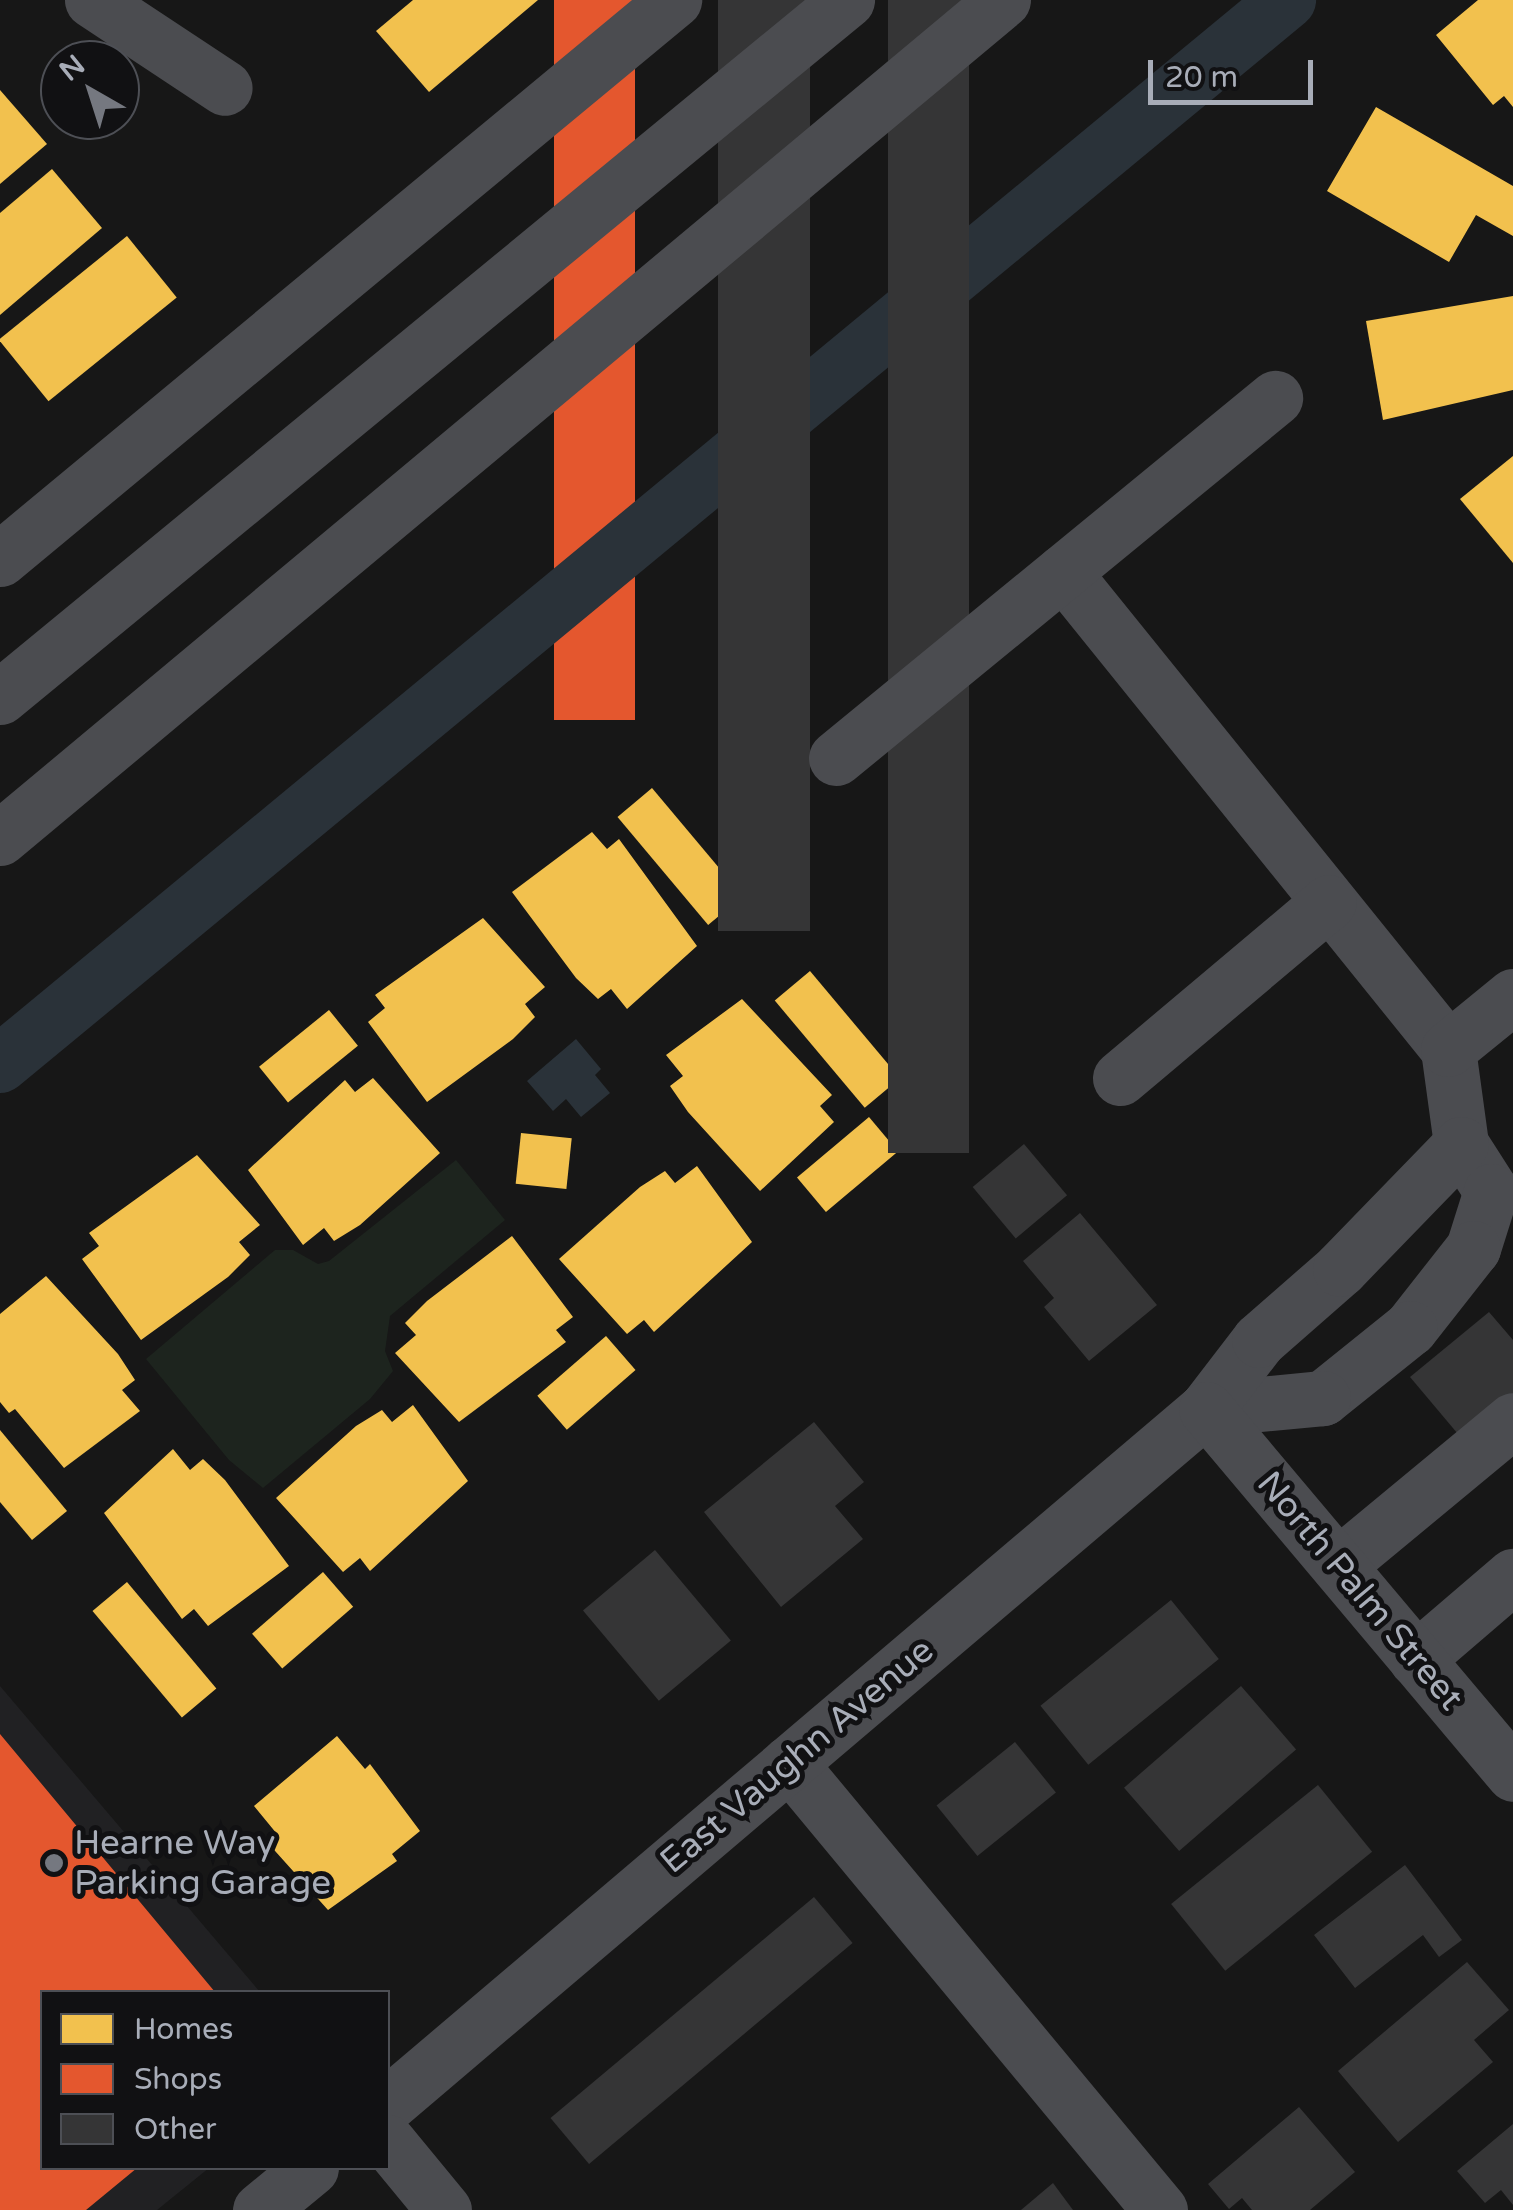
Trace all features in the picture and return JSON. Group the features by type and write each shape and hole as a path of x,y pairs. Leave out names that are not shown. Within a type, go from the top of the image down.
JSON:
{"street":[{"path":"92,0 225,88"},
{"path":"0,559 674,0"},
{"path":"0,697 848,0"},
{"path":"0,838 1003,0"},
{"path":"836,758 1275,398"},
{"path":"1063,572 1448,1048 1461,1144 1491,1191 1474,1248 1410,1328 1324,1398 1206,1409"},
{"path":"1120,1078 1329,902"},
{"path":"1448,1048 1513,996"},
{"name":"East Vaughn Avenue","path":"390,2102 1206,1409 1259,1340 1340,1269 1461,1144"},
{"name":"North Palm Street","path":"1206,1409 1513,1774"},
{"path":"1338,1565 1513,1420"},
{"path":"1416,1659 1513,1576"},
{"path":"789,1763 1160,2210"},
{"path":"390,2144 444,2210"},
{"path":"260,2210 309,2170"}],"shaded area":[{"path":"576,1039 601,1069 595,1075 610,1093 581,1117 566,1099 553,1111 527,1081"},
{"path":"456,1160 505,1220 390,1316 385,1351 393,1371 370,1399 263,1488 229,1460 146,1359 275,1250 293,1250 318,1264 329,1261"},
{"name":"Hearne Way Parking Garage","path":"0,1686 258,1990 40,1990 40,2170 207,2170 157,2210 0,2210"}],"building: Homes":[{"path":"413,0 538,0 429,92 376,31"},
{"path":"1478,0 1513,0 1513,107 1504,96 1493,105 1436,35"},
{"path":"0,90 47,144 0,184"},
{"path":"1376,107 1513,186 1513,236 1476,215 1449,262 1327,191"},
{"path":"52,169 102,228 0,315 0,213"},
{"path":"127,236 177,297 48,401 0,339"},
{"path":"1513,296 1513,390 1383,420 1366,321"},
{"path":"1513,456 1513,563 1460,499"},
{"path":"652,788 743,896 708,925 618,817"},
{"path":"592,832 607,849 619,839 697,946 627,1009 611,989 598,999 576,978 512,892"},
{"path":"483,918 545,987 525,1004 535,1017 513,1039 427,1102 368,1022 385,1008 375,995"},
{"path":"810,971 900,1078 865,1108 775,1001"},
{"path":"742,999 832,1095 820,1106 834,1122 760,1191 688,1112 670,1086 683,1076 666,1055"},
{"path":"329,1010 358,1046 288,1102 259,1067"},
{"path":"373,1078 440,1153 360,1225 334,1241 324,1228 303,1245 248,1170 345,1080 355,1092"},
{"path":"869,1117 898,1151 826,1212 797,1177"},
{"path":"521,1133 572,1138 566,1189 516,1184"},
{"path":"197,1155 260,1225 239,1242 250,1255 228,1277 141,1340 82,1259 99,1246 89,1233"},
{"path":"697,1166 752,1242 654,1332 644,1320 627,1334 559,1259 640,1187 665,1171 675,1183"},
{"path":"512,1236 573,1317 556,1330 566,1342 459,1422 395,1353 416,1335 405,1323 427,1301"},
{"path":"46,1276 118,1354 135,1380 122,1390 140,1411 64,1468 15,1409 9,1413 0,1402 0,1314"},
{"path":"606,1336 636,1370 567,1430 537,1396"},
{"path":"413,1405 468,1481 370,1571 360,1558 343,1572 276,1498 356,1426 382,1410 392,1422"},
{"path":"0,1430 67,1511 32,1540 0,1502"},
{"path":"173,1449 190,1470 203,1459 225,1480 289,1566 208,1626 194,1609 182,1619 104,1513"},
{"path":"323,1572 353,1607 282,1668 252,1634"},
{"path":"127,1582 216,1688 182,1717 93,1611"},
{"path":"337,1736 365,1769 370,1764 420,1831 392,1854 397,1861 328,1910 267,1842 277,1834 254,1806"}],"building: Shops":[{"path":"554,0 635,0 635,720 554,720"},
{"name":"Hearne Way Parking Garage","path":"0,1734 213,1990 40,1990 40,2170 135,2170 86,2210 0,2210"}],"building: Other":[{"path":"718,0 810,0 810,931 718,931"},
{"path":"888,0 969,0 969,1153 888,1153"},
{"path":"1024,1144 1067,1195 1016,1238 973,1187"},
{"path":"1080,1213 1157,1305 1089,1361 1044,1307 1054,1298 1023,1261"},
{"path":"1489,1312 1513,1340 1513,1398 1463,1440 1410,1377"},
{"path":"814,1422 864,1482 835,1506 863,1539 781,1607 704,1512"},
{"path":"655,1550 731,1640 659,1701 583,1610"},
{"path":"1171,1600 1219,1659 1088,1765 1040,1706"},
{"path":"1241,1686 1296,1749 1179,1851 1124,1788"},
{"path":"1015,1742 1056,1793 977,1856 937,1806"},
{"path":"1318,1785 1372,1852 1225,1971 1171,1904"},
{"path":"1405,1865 1462,1940 1439,1957 1423,1935 1355,1988 1314,1935"},
{"path":"814,1897 853,1943 589,2164 550,2118"},
{"path":"1467,1962 1509,2010 1474,2040 1493,2062 1398,2142 1338,2071"},
{"path":"1299,2107 1355,2172 1310,2210 1252,2210 1242,2198 1229,2209 1208,2184"},
{"path":"1513,2124 1513,2205 1501,2190 1485,2203 1457,2171"},
{"path":"1053,2183 1073,2210 1021,2210"}],"waterway":[{"path":"0,1064 1287,0"}],"place":[{"name":"Hearne Way Parking Garage","path":"54,1863"}]}
